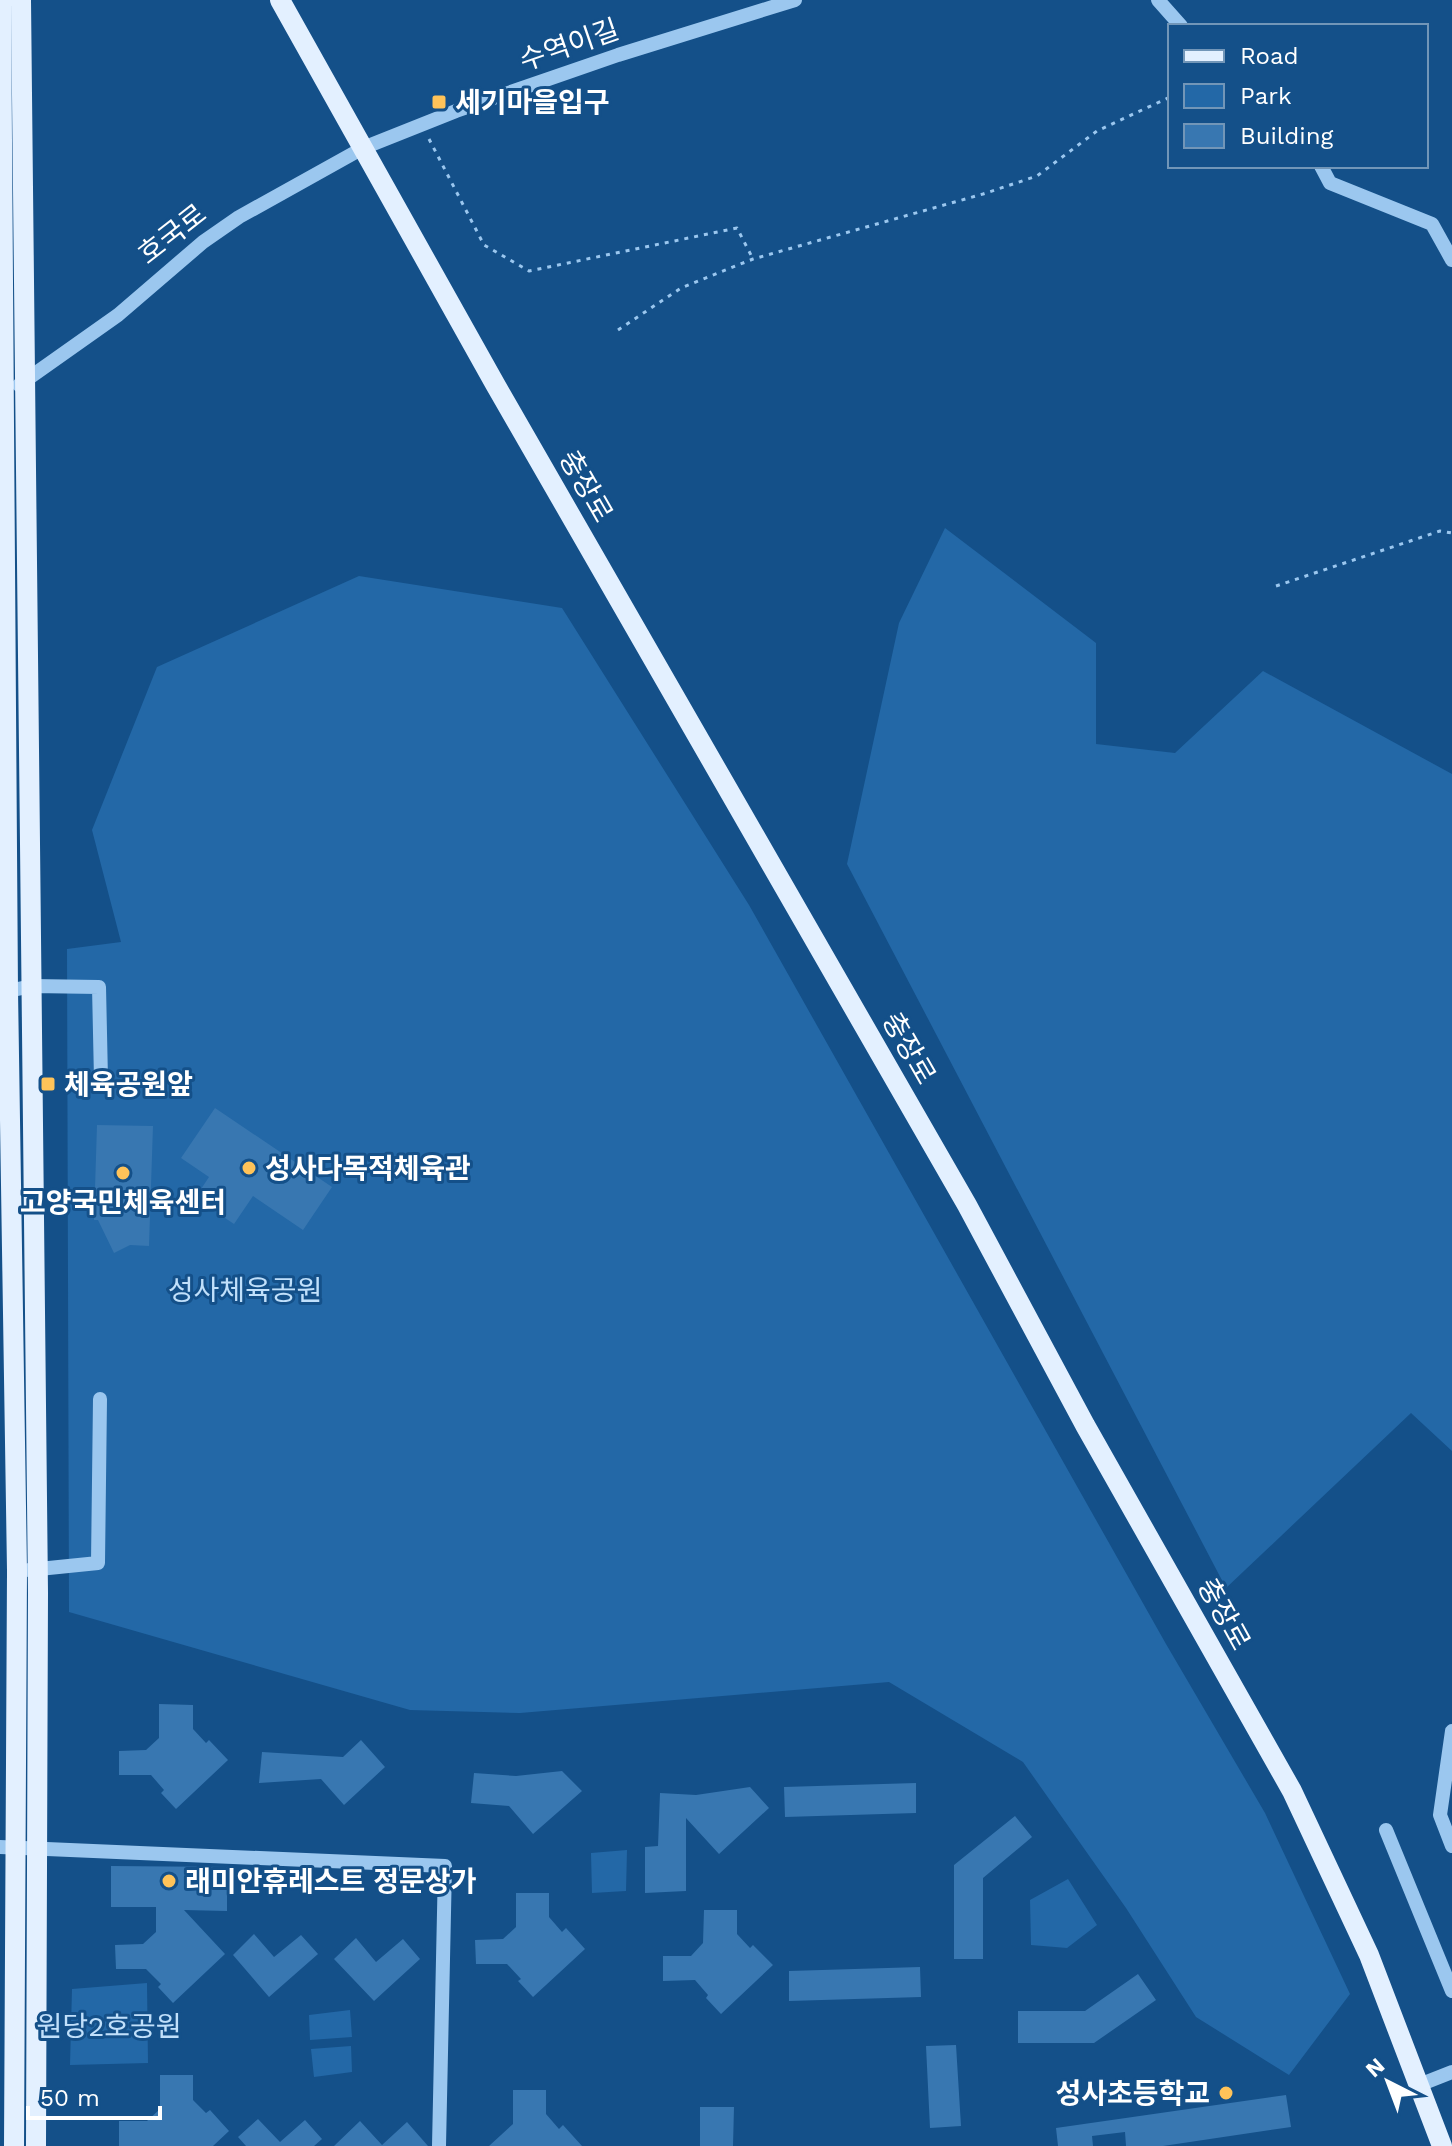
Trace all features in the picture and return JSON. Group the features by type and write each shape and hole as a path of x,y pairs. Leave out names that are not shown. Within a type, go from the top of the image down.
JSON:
{"main road":[{"path":"1,0 2,457 17,1571 8,1848 14,2146"},
{"path":"21,0 38,1569 36,2146"},
{"name":"충장로","path":"280,0 495,384 967,1205 1085,1425 1292,1791 1369,1955 1442,2146"}],"street":[{"name":"수역이길","path":"363,148 618,55 795,0"},
{"path":"1158,0 1179,24"},
{"name":"호국로","path":"2,395 118,315 203,242 239,217 363,148"},
{"path":"1322,168 1330,183 1432,224 1452,260"},
{"path":"8,991 32,986 99,987 101,1079"},
{"path":"17,1571 98,1563 100,1399"},
{"path":"1452,1731 1440,1815 1452,1846"},
{"path":"1386,1830 1452,1991"},
{"path":"8,1848 445,1866 439,2146"},
{"path":"1419,2085 1452,2072"}],"path":[{"path":"618,330 681,288 753,259 1037,176 1097,131 1168,98"},
{"path":"422,125 484,245 529,271 737,228 753,259"},
{"path":"1276,586 1440,531 1452,533"}],"green space":[{"path":"945,528 1096,643 1096,744 1175,753 1263,671 1452,774 1452,1451 1411,1413 1226,1588 847,864 899,623"},
{"name":"성사체육공원","path":"359,576 562,608 749,905 1166,1644 1265,1813 1350,1994 1289,2075 1196,2017 1126,1908 1023,1762 889,1682 520,1713 410,1710 69,1612 67,949 121,942 92,830 157,667"},
{"path":"627,1850 626,1891 592,1893 591,1853"},
{"path":"1068,1879 1097,1925 1067,1948 1031,1945 1030,1900"},
{"name":"원당2호공원","path":"147,1983 148,2063 70,2065 72,1989"},
{"path":"350,2010 352,2037 310,2040 309,2015"},
{"path":"351,2046 352,2072 314,2077 311,2049"}],"building":[{"name":"성사다목적체육관","path":"215,1108 332,1187 303,1230 253,1196 234,1224 195,1198 209,1177 181,1158"},
{"name":"고양국민체육센터","path":"97,1125 153,1126 149,1246 130,1245 114,1253 98,1220 94,1220"},
{"path":"159,1704 193,1705 193,1729 228,1760 176,1809 161,1793 164,1790 151,1775 119,1775 119,1751 146,1750 159,1738"},
{"path":"361,1740 385,1767 344,1805 321,1779 259,1783 262,1752 343,1757"},
{"path":"562,1771 582,1791 533,1834 509,1806 471,1803 474,1773 516,1776"},
{"path":"916,1783 916,1813 785,1817 784,1787"},
{"path":"750,1787 769,1808 719,1854 686,1818 686,1891 645,1893 645,1847 658,1846 660,1793 696,1795"},
{"path":"1015,1816 1032,1837 983,1878 983,1959 954,1959 954,1865"},
{"path":"111,1866 227,1867 227,1911 184,1910 225,1954 173,2003 158,1987 161,1984 146,1969 116,1969 115,1945 143,1944 156,1932 156,1907 111,1907"},
{"path":"516,1893 549,1893 549,1917 562,1932 566,1928 585,1949 533,1997 507,1964 476,1964 475,1940 503,1939 516,1927"},
{"path":"704,1910 737,1910 737,1934 773,1965 721,2014 695,1980 663,1981 663,1956 691,1956 703,1943"},
{"path":"254,1934 274,1957 301,1935 318,1954 269,1997 233,1955"},
{"path":"356,1938 376,1962 403,1939 420,1959 374,2001 334,1959"},
{"path":"920,1967 921,1997 789,2001 789,1971"},
{"path":"1138,1974 1156,2000 1094,2043 1018,2043 1018,2011 1085,2011"},
{"path":"956,2045 961,2126 930,2128 926,2046"},
{"path":"160,2075 193,2075 193,2100 206,2113 210,2110 229,2131 213,2146 119,2146 119,2121 147,2121 160,2109"},
{"path":"513,2090 546,2090 546,2114 559,2129 563,2125 582,2146 489,2146 513,2124"},
{"path":"1286,2095 1291,2127 1163,2146 1126,2146 1125,2132 1092,2136 1093,2146 1058,2146 1056,2128"},
{"path":"700,2107 734,2107 733,2146 700,2146"},
{"path":"258,2119 280,2142 305,2120 322,2139 314,2146 246,2146 238,2137"},
{"path":"360,2121 382,2145 407,2122 428,2146 334,2146"}],"place":[{"name":"세기마을입구","path":"439,102"},
{"name":"체육공원앞","path":"48,1084"},
{"name":"성사다목적체육관","path":"249,1168"},
{"name":"고양국민체육센터","path":"123,1173"},
{"name":"래미안휴레스트 정문상가","path":"169,1881"},
{"name":"성사초등학교","path":"1226,2093"}]}
